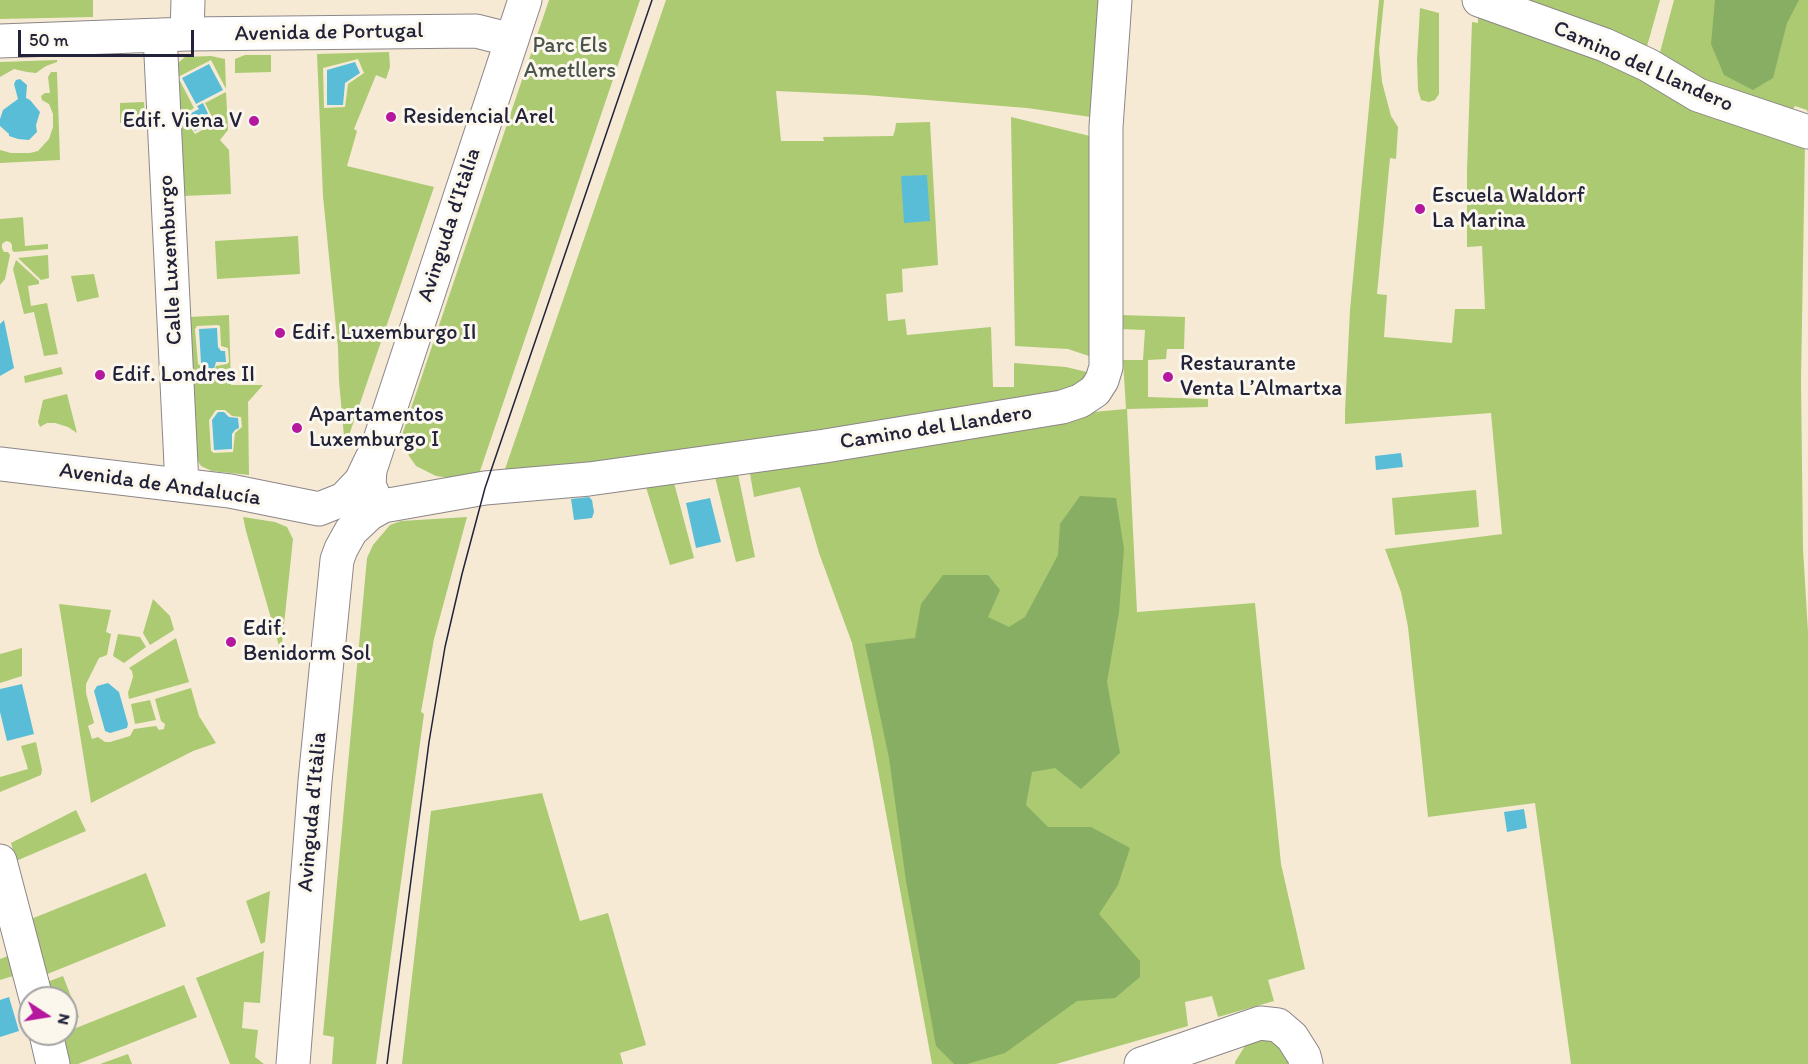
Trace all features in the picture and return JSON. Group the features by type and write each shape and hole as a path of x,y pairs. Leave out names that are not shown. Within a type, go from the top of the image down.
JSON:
{"street":[{"name":"Calle Luxemburgo","path":"182,485 174,34 188,0"},
{"name":"Avinguda d'Itàlia","path":"376,451 525,0"},
{"name":"Camino del Llandero","path":"383,506 485,488 589,479 825,446 1062,407 1080,401 1095,391 1106,367 1106,127 1115,0"},
{"name":"Camino del Llandero","path":"1479,0 1605,45 1648,65 1698,95 1808,132"},
{"name":"Avenida de Portugal","path":"0,41 174,34 476,31 512,40"},
{"path":"337,560 351,531 369,514 383,506 375,500 369,485 370,470 376,451"},
{"path":"337,560 335,544 319,509 344,499 361,481 376,451"},
{"name":"Avenida de Andalucía","path":"0,464 230,491 319,509"},
{"name":"Avinguda d'Itàlia","path":"293,1064 314,792 337,560"},
{"path":"0,861 33,986"},
{"path":"1141,1064 1215,1052 1260,1023 1278,1025 1292,1037 1304,1056 1306,1064"},
{"path":"49,1046 53,1064"}],"green space":[{"path":"0,0 93,0 93,17 0,19"},
{"name":"Parc Els Ametllers","path":"549,0 640,0 479,474 450,478 436,476 416,466 409,456 402,435"},
{"path":"666,0 1104,0 1091,117 1027,108 865,95 776,91 781,141 824,141 823,137 893,136 896,123 930,122 938,265 902,269 903,292 886,294 888,321 905,319 907,335 991,327 993,387 1014,387 1014,363 1066,367 1091,373 1070,394 715,456 504,472"},
{"path":"1379,0 1384,0 1379,50 1382,82 1391,116 1398,127 1396,159 1390,158 1377,294 1387,295 1384,337 1452,343 1455,309 1485,309 1482,246 1467,247 1472,22 1478,23 1478,10 1601,58 1761,134 1805,144 1801,381 1803,549 1808,632 1808,1064 1571,1064 1535,803 1428,817 1408,627 1401,592 1385,549 1502,534 1491,413 1345,424 1350,310"},
{"path":"1512,0 1660,0 1646,50"},
{"path":"1674,0 1808,0 1808,113 1807,110 1795,106 1792,111 1724,90 1659,56"},
{"path":"1715,0 1799,0 1787,23 1773,78 1753,90 1724,75 1711,44"},
{"path":"1420,8 1439,13 1439,94 1435,100 1429,102 1421,100 1418,90"},
{"path":"389,52 390,67 386,79 376,75 354,129 357,131 347,166 434,187 345,447 323,196 317,54","holes":["358,59 364,73 348,84 345,107 324,108 323,68"]},
{"path":"245,55 271,55 271,72 235,73 235,59"},
{"path":"211,56 225,59 226,89 211,60 178,77 194,108 182,115 195,134 215,123 205,103 226,92 228,130 220,140 229,150 231,194 183,196 177,66 185,57"},
{"path":"57,60 36,73 14,69 0,77 0,62"},
{"path":"51,72 57,72 60,160 0,163 0,150 11,153 30,153 38,151 49,139 53,127 53,114 49,104 42,100 41,96 50,93 48,77"},
{"path":"144,102 143,122 120,123 120,103"},
{"path":"1011,117 1090,136 1095,358 1068,349 1015,346"},
{"path":"23,217 25,246 48,244 48,249 14,252 10,242 6,241 2,244 4,252 10,255 5,279 0,285 0,219"},
{"path":"298,236 300,274 217,279 215,241"},
{"path":"48,255 49,278 41,280 18,258"},
{"path":"16,260 39,281 39,284 28,286 31,306 47,303 58,354 44,356 34,312 24,314 13,269"},
{"path":"94,274 99,297 77,302 71,276"},
{"path":"229,315 231,385 263,385 248,402 249,475 212,471 201,466 196,458 189,317","holes":["197,326 220,326 221,346 228,348 229,362 216,366 214,371 208,371 198,364 195,329","216,410 225,410 232,416 241,417 242,427 235,433 233,452 214,453 211,451 209,420"]},
{"path":"1120,315 1185,317 1184,349 1167,349 1166,359 1148,360 1148,397 1208,399 1208,407 1127,409 1137,612 1255,603 1281,864 1305,969 1268,980 1274,1001 1218,1017 1212,996 1185,1002 1188,1026 1056,1064 932,1064 872,737 852,643 819,553 800,487 754,497 749,468 1093,412 1126,409 1123,360 1143,360 1145,330 1120,329"},
{"path":"61,367 63,374 25,383 24,376"},
{"path":"67,394 77,433 55,423 47,423 40,427 38,422 43,400"},
{"path":"737,469 755,557 736,562 714,473"},
{"path":"673,479 694,558 670,565 645,484"},
{"path":"1476,490 1479,527 1395,535 1392,498"},
{"path":"1080,496 1116,498 1124,549 1119,612 1107,682 1120,753 1081,789 1055,768 1032,772 1026,805 1048,827 1091,827 1130,848 1118,885 1099,914 1140,961 1140,977 1115,998 1077,1001 1005,1053 967,1064 954,1064 936,1046 906,881 889,758 865,644 915,638 921,604 943,575 988,575 1000,590 988,617 1009,627 1025,617 1058,555 1060,524"},
{"path":"243,517 275,522 287,527 293,539 281,653 246,531"},
{"path":"467,517 434,639 421,712 424,714 376,1064 332,1064 334,1037 323,1035 367,558 373,545 390,525 401,521"},
{"path":"153,599 170,616 174,630 150,645 143,633"},
{"path":"59,604 111,610 106,632 111,634 107,655 99,658 86,684 86,693 94,723 88,726 92,739 98,737 105,742 110,742 130,736 134,729 156,726 159,730 164,729 165,724 161,721 155,699 191,688 199,716 216,743 193,751 91,803"},
{"path":"118,634 140,637 146,647 124,663 113,656"},
{"path":"176,638 189,682 129,699 128,693 133,677 129,668"},
{"path":"22,648 22,676 0,683 0,654"},
{"path":"150,700 156,720 135,724 131,704"},
{"path":"36,742 41,775 0,792 0,777 28,769 21,746"},
{"path":"542,793 580,921 608,913 646,1045 620,1053 623,1064 402,1064 431,811"},
{"path":"76,810 86,831 16,861 11,843"},
{"path":"146,873 166,926 45,975 31,919"},
{"path":"270,891 265,942 261,944 246,901"},
{"path":"264,951 260,1003 244,1002 242,1028 258,1030 255,1057 264,1064 230,1064 196,978"},
{"path":"8,956 13,976 0,980 0,959"},
{"path":"63,976 67,986 48,986 47,982"},
{"path":"184,985 197,1017 78,1064 69,1064 64,1046 78,1046 78,1027"},
{"path":"1268,1036 1288,1052 1292,1064 1235,1064 1248,1041"},
{"path":"128,1054 132,1064 100,1064"}],"water":[{"path":"355,62 360,73 345,83 343,105 327,105 327,70"},
{"path":"209,64 223,90 196,104 182,78"},
{"path":"20,79 27,85 26,98 40,112 36,125 37,132 29,140 9,136 0,126 3,110 18,99 14,84"},
{"path":"203,103 212,122 195,131 186,116 199,109 197,106"},
{"path":"927,175 930,221 904,223 901,176"},
{"path":"4,320 14,368 0,376 0,324"},
{"path":"217,328 218,347 221,351 225,351 226,362 216,362 214,369 208,369 205,364 201,363 199,329"},
{"path":"218,412 238,418 239,428 232,434 232,449 214,450 212,420"},
{"path":"1401,453 1403,467 1376,470 1375,456"},
{"path":"589,497 592,500 594,512 592,518 574,520 571,499"},
{"path":"710,498 721,542 696,548 686,503"},
{"path":"108,683 119,692 128,724 127,728 110,733 105,731 94,691 97,686"},
{"path":"22,684 34,734 7,741 0,712 0,689"},
{"path":"1524,809 1527,828 1507,832 1504,812"},
{"path":"9,997 18,1031 0,1037 0,1000"}],"tram line":[{"path":"387,1064 429,742 445,647 462,574 485,488 652,0"}],"place":[{"name":"Residencial Arel","path":"391,117"},
{"name":"Edif. Viena V","path":"254,121"},
{"name":"Escuela Waldorf La Marina","path":"1420,209"},
{"name":"Edif. Luxemburgo II","path":"280,333"},
{"name":"Edif. Londres II","path":"100,375"},
{"name":"Restaurante Venta L’Almartxa","path":"1168,377"},
{"name":"Apartamentos Luxemburgo I","path":"297,428"},
{"name":"Edif. Benidorm Sol","path":"231,642"}]}
